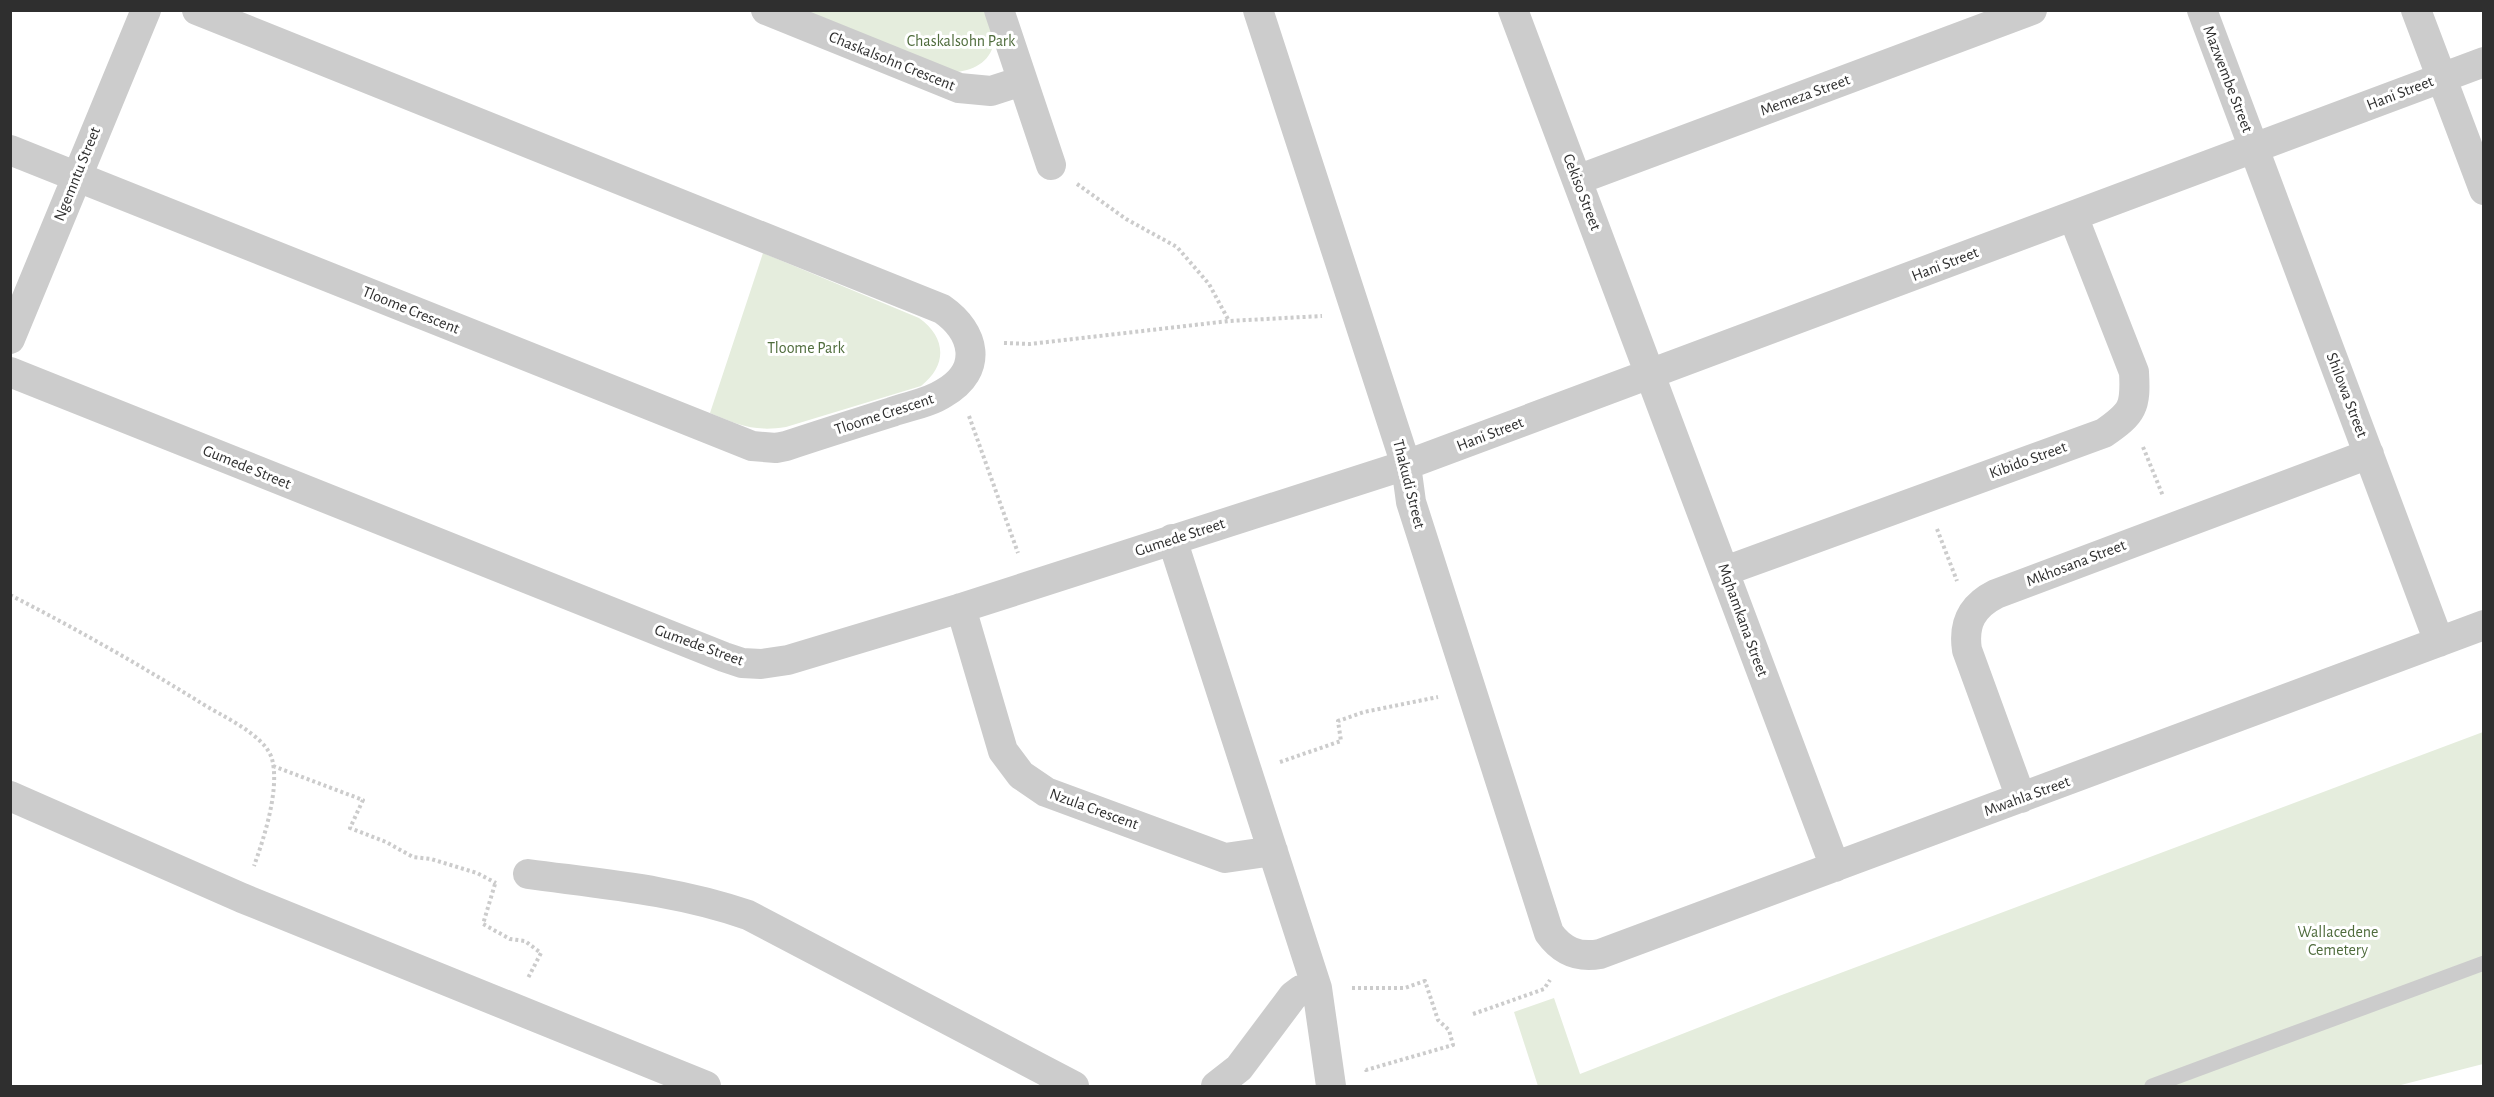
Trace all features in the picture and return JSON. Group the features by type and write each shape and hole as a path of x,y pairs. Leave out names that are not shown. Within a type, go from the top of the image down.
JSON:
{"street":[{"name":"Ngemntu Street","path":"10,339 146,10"},
{"path":"197,10 942,309 955,318 964,329 970,342"},
{"name":"Chaskalsohn Crescent","path":"766,10 959,88 991,91 1022,81"},
{"path":"999,10 1051,165"},
{"name":"Thakudi Street","path":"1258,10 1406,465 1411,502 1549,933 1557,944 1568,951"},
{"name":"Cekiso Street","path":"1513,10 1651,374"},
{"name":"Memeza Street","path":"1577,180 2032,10"},
{"name":"Mazwembe Street","path":"2202,10 2254,148"},
{"path":"2416,10 2484,190"},
{"name":"Hani Street","path":"1406,465 2484,62"},
{"name":"Shilowa Street","path":"2254,148 2439,642"},
{"name":"Tloome Crescent","path":"10,150 752,446 776,448 786,446 944,393 962,377 971,355 970,342"},
{"path":"2073,216 2134,372 2135,397 2129,413"},
{"name":"Gumede Street","path":"10,372 742,663 761,664 788,660 961,608 1406,465"},
{"name":"Mqhamkana Street","path":"1651,374 1835,867"},
{"name":"Kibido Street","path":"1725,571 2103,432 2129,413"},
{"name":"Mkhosana Street","path":"1971,615 1978,606 1996,594 2369,454"},
{"path":"1172,539 1317,988 1331,1086"},
{"name":"Nzula Crescent","path":"961,608 1003,751 1027,780 1046,792 1225,858 1273,851"},
{"path":"1971,615 1965,638 1967,650 2021,798"},
{"name":"Mwahla Street","path":"1568,951 1589,956 1600,954 2484,625"},
{"path":"10,796 242,898 706,1086"},
{"path":"528,874 655,891 709,901 748,915 1074,1086"},
{"path":"1216,1086 1239,1068 1293,996 1300,990 1317,988"}],"lane":[{"path":"2151,1086 2484,963"}],"path":[{"path":"1051,165 1125,219 1177,247 1209,284 1229,321"},
{"path":"970,342 1030,344 1229,321 1327,316 1354,306"},
{"path":"965,405 1018,554"},
{"path":"2129,413 2175,526"},
{"path":"1924,498 1971,615"},
{"path":"10,595 91,636 244,729 264,745 272,758 273,766 270,810 257,857 242,898"},
{"path":"1248,772 1341,741 1338,721 1364,712 1471,690"},
{"path":"273,766 363,800 350,828 386,842 413,857 440,861 477,873 495,884 528,874"},
{"path":"495,884 483,924 510,939 525,941 541,953 514,1007"},
{"path":"1473,1014 1544,989 1568,951"},
{"path":"1317,988 1405,988 1425,981 1438,1020 1449,1030 1453,1045 1366,1070"}],"green space":[{"name":"Chaskalsohn Park","path":"797,11 988,11 994,32 993,46 982,63 957,72"},
{"name":"Tloome Park","path":"763,253 919,318 939,342 939,360 930,378 921,386 786,427 756,428 710,413"},
{"name":"Wallacedene Cemetery","path":"2483,732 2483,1064 2397,1086 1538,1086 1514,1012 1554,998 1580,1074 1779,996"}]}
